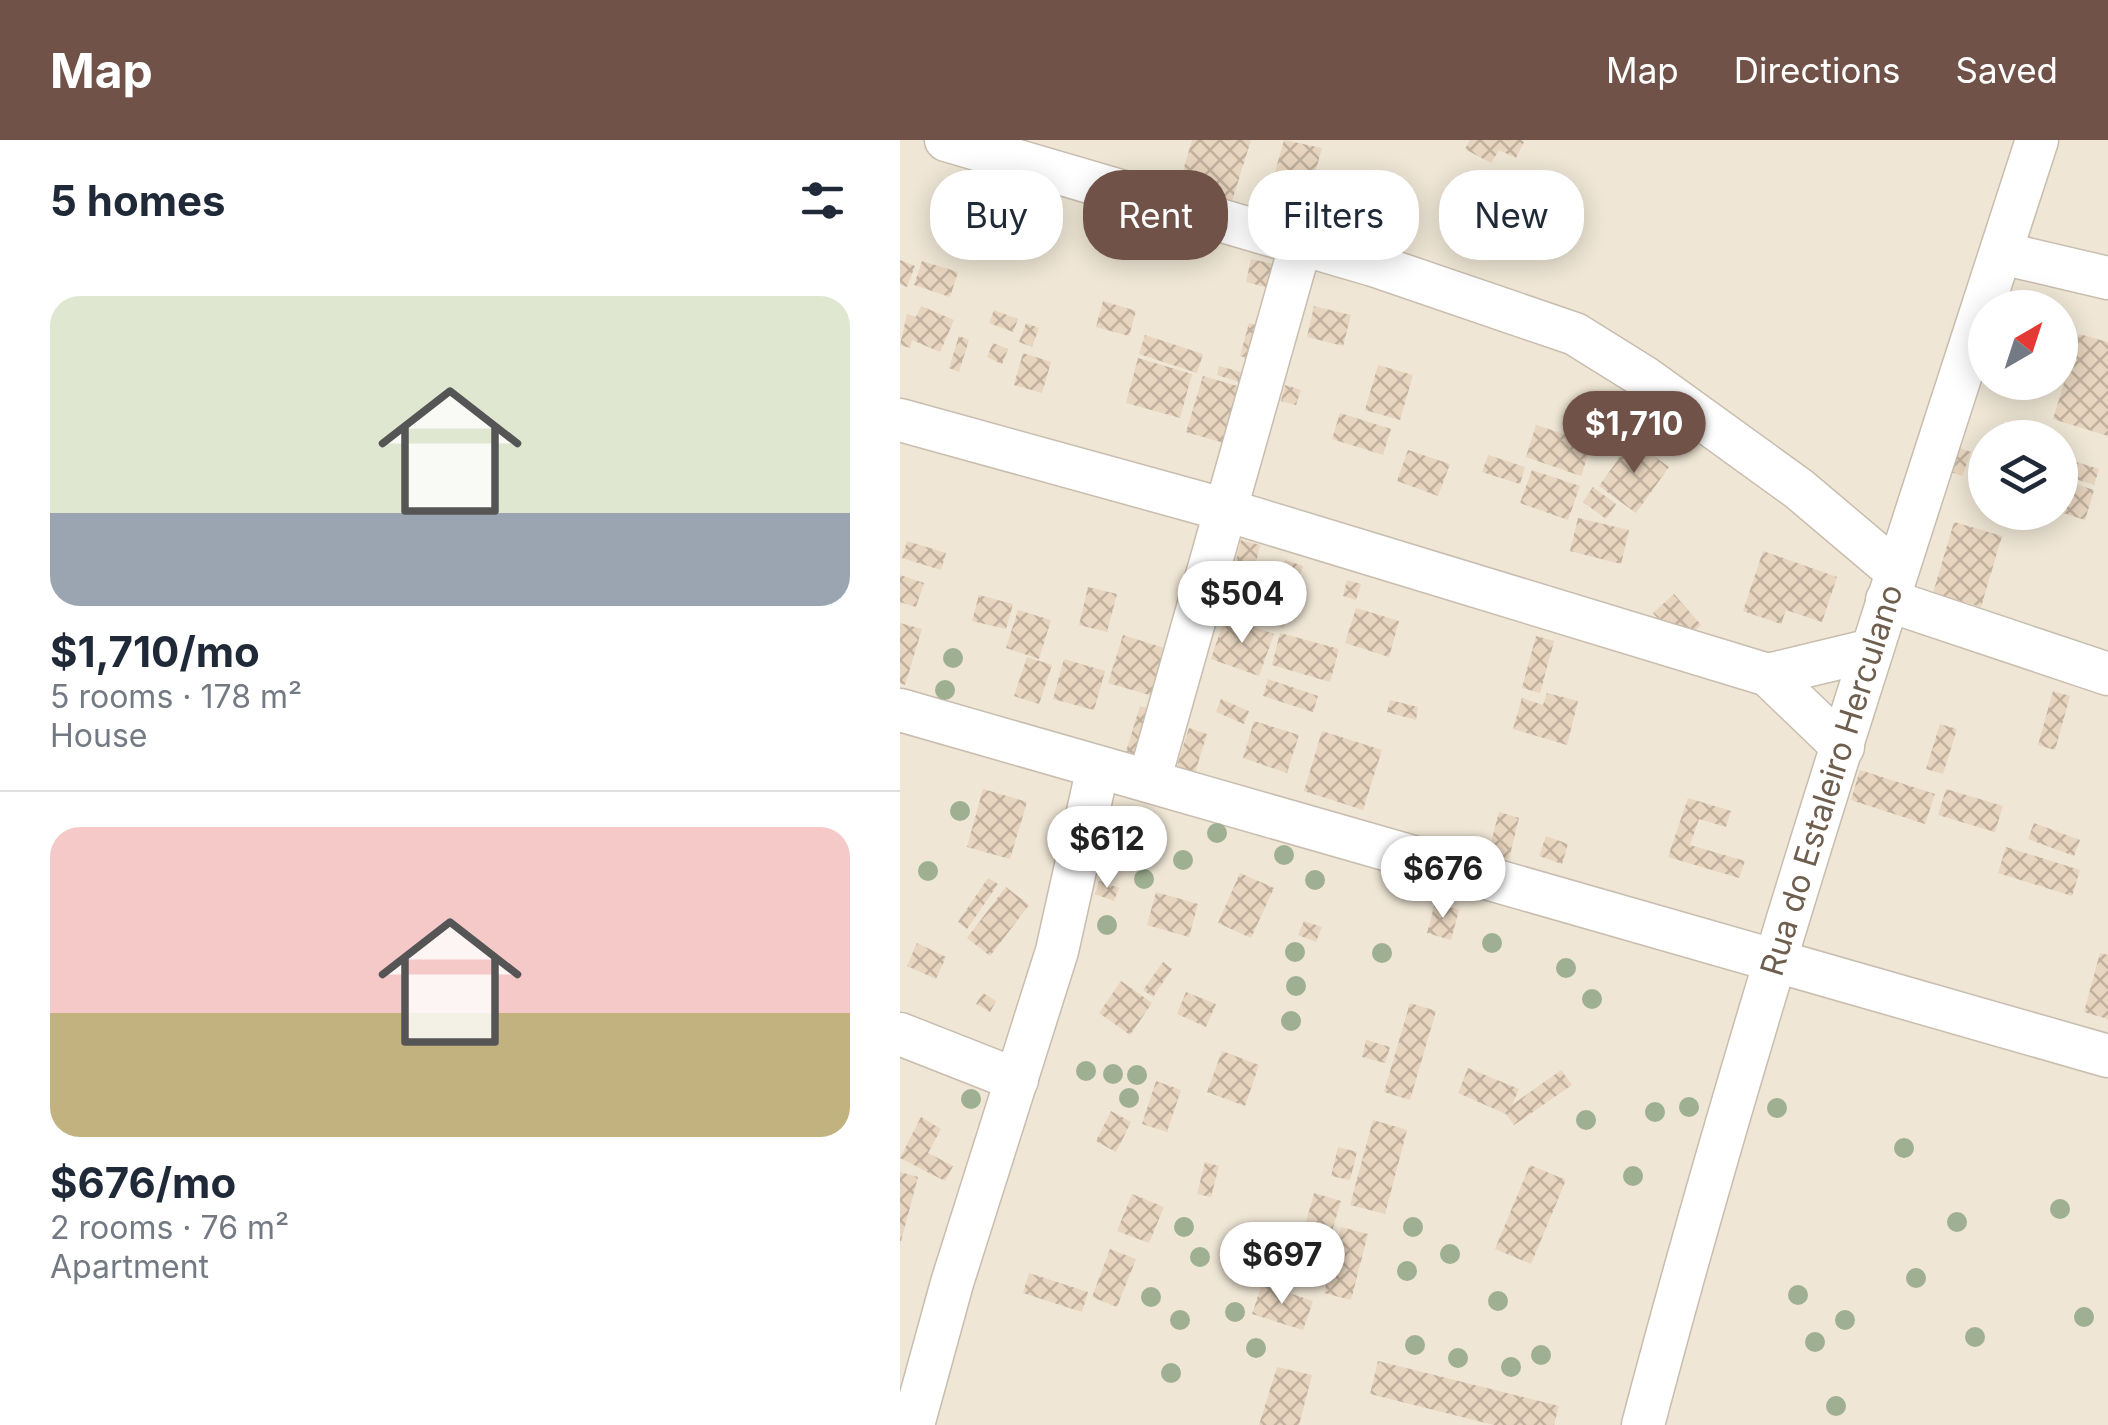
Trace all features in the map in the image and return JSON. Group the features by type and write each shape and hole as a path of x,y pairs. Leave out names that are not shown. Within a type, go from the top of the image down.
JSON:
{"street":[{"path":"949,140 1248,228"},
{"name":"Rua do Estaleiro Herculano","path":"1643,1425 1774,961 2037,140"},
{"path":"2001,252 2108,278"},
{"path":"1149,782 1297,260"},
{"path":"1354,260 1500,305 1574,334 1644,377 1800,488 1892,585 2108,674"},
{"path":"900,420 1226,510 1768,675 1844,747"},
{"path":"1768,675 1872,650"},
{"path":"900,710 2108,1056"},
{"path":"914,1425 952,1283 1057,951 1098,767"},
{"path":"900,1034 1017,1080"}],"shaded area":[{"path":"900,140 2108,140 2108,1425 900,1425"}],"building":[{"path":"1192,140 1251,140 1232,201 1228,200 1228,170 1183,170"},
{"path":"1284,140 1322,148 1316,170 1276,170"},
{"path":"1470,140 1524,142 1516,158 1499,150 1491,163 1465,149"},
{"path":"900,260 915,266 907,287 900,284"},
{"path":"1251,260 1282,266 1277,290 1246,282"},
{"path":"922,261 958,272 950,297 914,285"},
{"path":"1103,301 1136,311 1129,336 1096,327"},
{"path":"921,306 954,320 940,352 912,340 910,348 900,345 907,314 916,317"},
{"path":"1314,306 1351,315 1343,346 1307,337"},
{"path":"994,310 1018,319 1013,332 989,323"},
{"path":"1026,323 1039,328 1032,347 1019,342"},
{"path":"1249,323 1272,329 1263,363 1240,356"},
{"path":"2079,334 2108,342 2108,436 2078,427 2078,420 2053,419 2059,400 2078,400"},
{"path":"1145,335 1203,354 1197,373 1139,354"},
{"path":"959,336 969,340 959,372 949,368"},
{"path":"993,343 1008,349 1002,364 987,357"},
{"path":"1023,353 1051,362 1042,393 1014,385"},
{"path":"1138,358 1192,374 1180,418 1126,403"},
{"path":"1378,365 1413,375 1400,420 1365,410"},
{"path":"1219,366 1258,377 1255,387 1217,375"},
{"path":"1203,376 1241,387 1224,443 1186,432"},
{"path":"1285,385 1301,390 1296,405 1281,401"},
{"path":"1340,413 1391,429 1383,455 1332,439"},
{"path":"1536,425 1592,443 1581,476 1526,457"},
{"path":"1632,440 1669,467 1636,513 1599,486"},
{"path":"1957,447 1968,451 1962,476 1948,471"},
{"path":"1408,450 1450,464 1438,496 1397,481"},
{"path":"1488,455 1525,467 1520,484 1482,472"},
{"path":"2078,463 2099,469 2094,485 2078,480"},
{"path":"1532,470 1580,486 1568,520 1520,503"},
{"path":"2078,485 2094,490 2085,520 2078,518"},
{"path":"1593,487 1616,504 1606,519 1583,502"},
{"path":"1578,518 1629,530 1621,564 1570,551"},
{"path":"1954,522 1968,526 1968,530 2002,536 1981,607 1933,593"},
{"path":"1241,540 1260,545 1250,589 1230,584"},
{"path":"907,541 946,553 941,570 902,558"},
{"path":"1763,551 1837,577 1822,622 1786,610 1781,624 1743,611"},
{"path":"1285,560 1303,566 1283,628 1266,622"},
{"path":"900,575 924,583 916,607 900,602"},
{"path":"1347,580 1361,584 1356,600 1343,596"},
{"path":"1088,587 1117,594 1107,632 1079,625"},
{"path":"1674,594 1701,625 1680,644 1653,613"},
{"path":"979,595 1013,604 1006,629 972,621"},
{"path":"1356,608 1399,621 1389,657 1345,643"},
{"path":"1018,610 1051,620 1039,659 1006,648"},
{"path":"1225,617 1274,634 1259,676 1211,659"},
{"path":"900,623 922,629 905,685 900,683"},
{"path":"1280,633 1339,649 1330,682 1272,665"},
{"path":"1123,635 1177,652 1163,699 1108,683"},
{"path":"1536,636 1554,641 1540,693 1522,688"},
{"path":"1027,657 1052,665 1039,704 1014,696"},
{"path":"1064,659 1105,671 1094,710 1053,699"},
{"path":"1268,679 1318,696 1313,712 1263,696"},
{"path":"2053,691 2070,696 2055,750 2038,745"},
{"path":"1547,693 1578,701 1567,745 1513,729 1522,698 1543,705"},
{"path":"1221,699 1249,711 1244,724 1216,712"},
{"path":"1390,700 1418,707 1416,720 1387,712"},
{"path":"1140,706 1159,712 1144,764 1124,758"},
{"path":"1254,721 1299,735 1287,773 1243,758"},
{"path":"1940,724 1957,729 1943,774 1926,769"},
{"path":"1189,728 1207,734 1193,779 1175,772"},
{"path":"1322,731 1382,750 1363,810 1304,791"},
{"path":"1860,770 1935,794 1925,824 1851,800"},
{"path":"983,789 1027,802 1010,859 967,847"},
{"path":"1946,789 2003,806 1995,832 1938,815"},
{"path":"1688,798 1731,811 1726,827 1699,819 1690,845 1745,861 1739,878 1668,857"},
{"path":"1499,812 1519,818 1509,859 1488,854"},
{"path":"2034,823 2080,840 2074,856 2028,839"},
{"path":"1546,836 1568,844 1562,864 1539,856"},
{"path":"2006,847 2080,870 2072,896 1998,873"},
{"path":"1240,873 1274,888 1251,938 1218,923"},
{"path":"988,878 998,884 967,929 958,922"},
{"path":"1099,881 1119,888 1114,901 1095,894"},
{"path":"1006,887 1029,905 990,956 967,938"},
{"path":"1156,892 1198,904 1189,937 1147,925"},
{"path":"1435,903 1459,910 1451,940 1427,933"},
{"path":"1304,921 1322,927 1316,942 1298,935"},
{"path":"917,943 946,957 936,979 907,966"},
{"path":"2100,953 2108,955 2108,1019 2084,1012"},
{"path":"1163,962 1172,969 1153,997 1143,990"},
{"path":"1121,981 1152,1003 1130,1035 1099,1013"},
{"path":"1186,992 1216,1004 1206,1027 1177,1014"},
{"path":"983,993 996,1001 990,1012 976,1004"},
{"path":"1410,1003 1436,1011 1410,1100 1384,1092"},
{"path":"1366,1040 1390,1047 1385,1063 1362,1057"},
{"path":"1222,1051 1259,1065 1245,1106 1207,1092"},
{"path":"1468,1068 1519,1089 1512,1105 1561,1070 1572,1085 1514,1125 1506,1114 1458,1093"},
{"path":"1156,1081 1181,1090 1167,1132 1142,1124"},
{"path":"1111,1111 1131,1122 1116,1152 1096,1141"},
{"path":"921,1117 941,1129 928,1153 953,1166 945,1181 900,1158"},
{"path":"1373,1120 1407,1130 1385,1214 1350,1205"},
{"path":"1338,1147 1357,1152 1350,1180 1331,1176"},
{"path":"1205,1162 1219,1166 1211,1197 1197,1194"},
{"path":"1530,1165 1566,1180 1531,1264 1495,1249"},
{"path":"900,1172 918,1177 901,1241 900,1241"},
{"path":"1314,1193 1341,1201 1324,1258 1298,1251"},
{"path":"1132,1194 1164,1207 1149,1243 1117,1231"},
{"path":"1341,1227 1368,1234 1351,1300 1324,1293"},
{"path":"1110,1249 1136,1259 1117,1307 1092,1297"},
{"path":"1029,1273 1088,1292 1082,1312 1023,1293"},
{"path":"1262,1284 1313,1301 1303,1330 1252,1314"},
{"path":"1378,1361 1559,1406 1554,1425 1494,1425 1370,1394"},
{"path":"1277,1367 1312,1375 1299,1425 1259,1425"}]}
